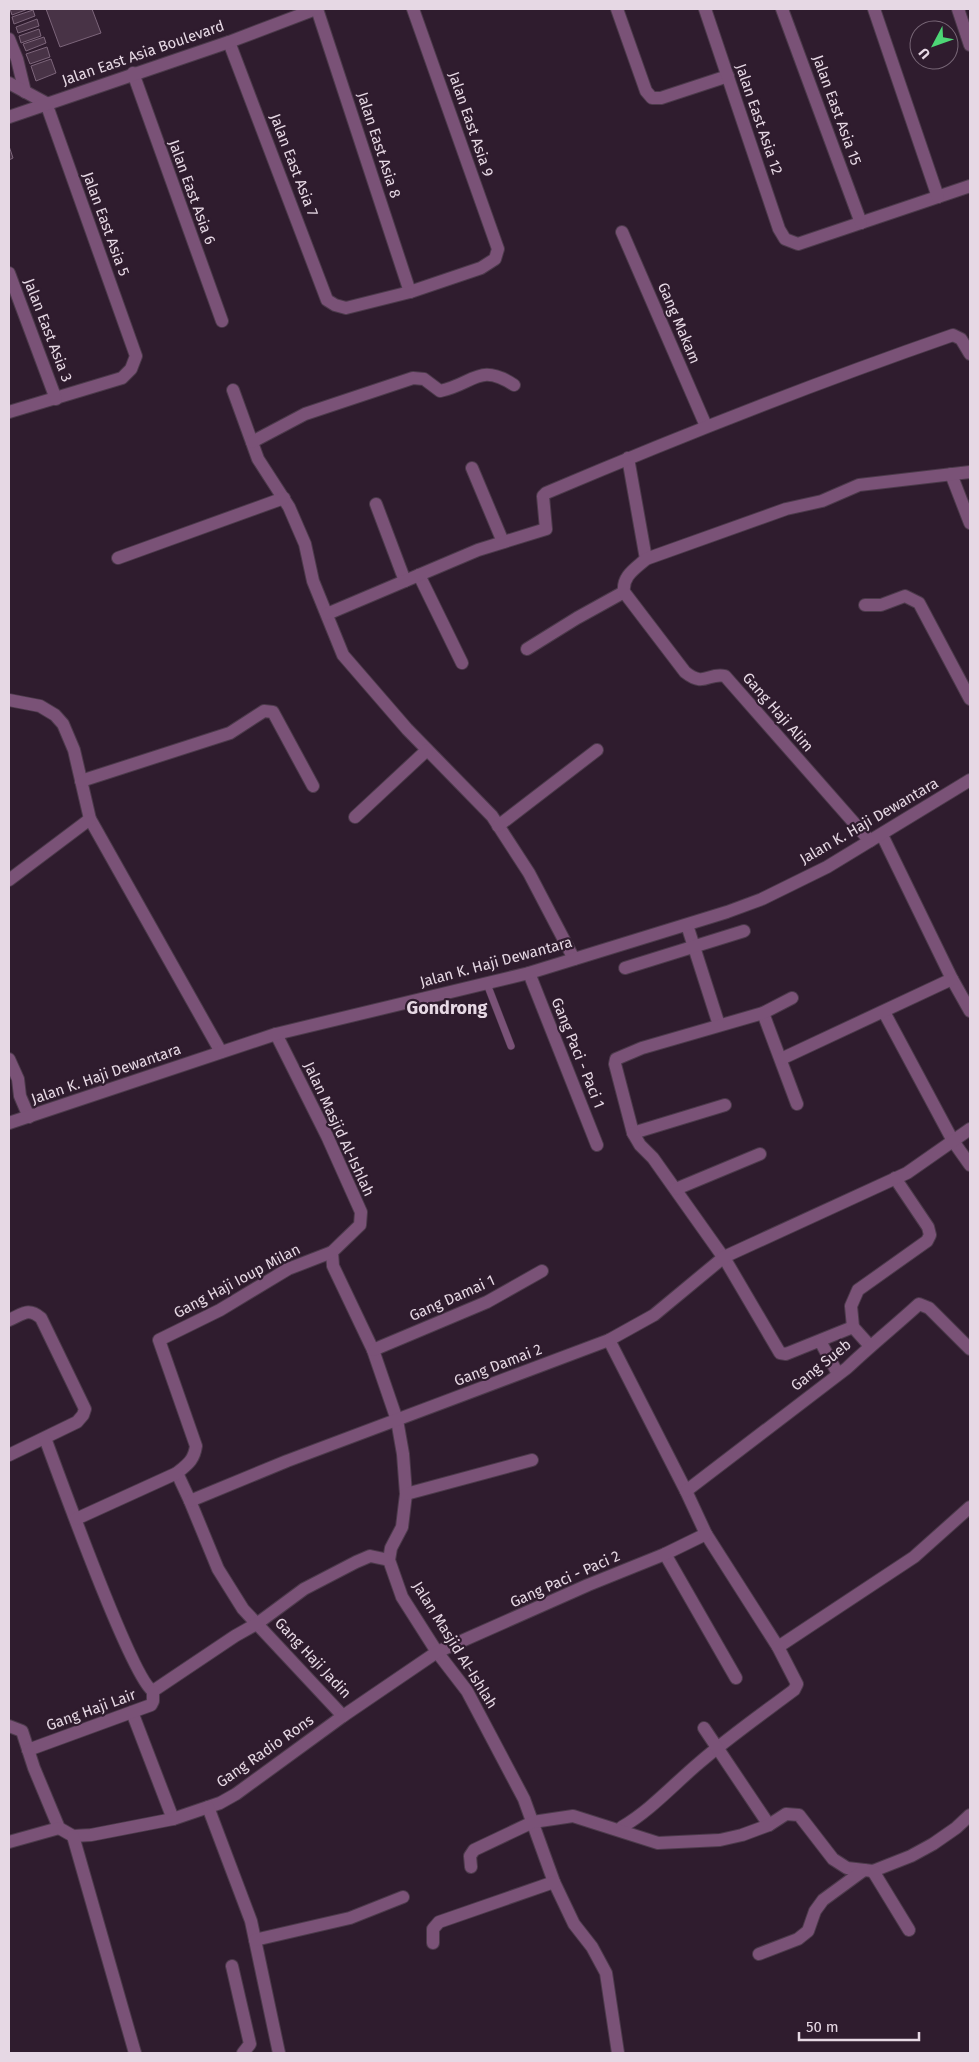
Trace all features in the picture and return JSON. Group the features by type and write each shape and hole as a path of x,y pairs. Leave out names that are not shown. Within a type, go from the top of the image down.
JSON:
{"street":[{"name":"Jalan East Asia Boulevard","path":"9,117 133,73 229,42 317,9"},
{"name":"Jalan East Asia 8","path":"317,9 410,292"},
{"name":"Jalan East Asia 9","path":"410,292 481,268 495,259 498,249 413,9"},
{"path":"617,9 646,91 652,98 661,98 728,76"},
{"name":"Jalan East Asia 12","path":"705,9 779,229 785,239 798,244 861,223"},
{"name":"Jalan East Asia 15","path":"782,9 861,223"},
{"path":"874,9 938,197"},
{"path":"958,9 970,46"},
{"path":"9,39 17,59 25,92"},
{"name":"Jalan East Asia 7","path":"229,42 327,300 335,305 346,308 410,292"},
{"name":"Jalan East Asia 6","path":"133,73 222,321"},
{"path":"9,83 46,103"},
{"name":"Jalan East Asia 5","path":"46,103 136,356 131,369 122,378 56,399"},
{"path":"861,223 970,186"},
{"name":"Gang Makam","path":"622,232 706,426"},
{"name":"Jalan East Asia 3","path":"9,273 56,399"},
{"path":"327,614 478,550 546,529 544,496 546,493 706,426 828,379 953,335 961,339 970,354"},
{"path":"252,442 305,414 413,378 424,379 440,391 450,389 483,374 493,374 514,385"},
{"path":"232,390 258,459 284,498 305,544 313,581 344,655 407,729 492,816 528,873 574,959"},
{"path":"9,412 56,399"},
{"path":"628,458 646,559"},
{"path":"472,468 503,542"},
{"path":"527,649 624,592 624,582 629,574 646,559 786,509 822,501 859,485 970,472"},
{"path":"951,474 970,523"},
{"path":"118,558 284,498"},
{"path":"376,504 405,581"},
{"path":"419,575 462,662"},
{"name":"Gang Haji Alim","path":"624,592 685,672 693,678 706,680 720,675 725,676 870,842"},
{"path":"865,605 881,605 905,596 919,603 970,698"},
{"path":"9,700 40,706 56,714 63,724 74,750 90,818 221,1052"},
{"path":"80,781 230,733 264,711 273,712 313,786"},
{"path":"355,818 428,750"},
{"path":"498,826 597,750"},
{"name":"Jalan K. Haji Dewantara","path":"9,1123 276,1034 529,973 687,925 762,899 827,867 970,780"},
{"path":"9,880 90,818"},
{"path":"882,834 952,979 970,1011"},
{"path":"687,925 719,1025"},
{"path":"625,968 744,931"},
{"name":"Gang Paci - Paci 1","path":"529,973 597,1145"},
{"path":"781,1059 952,979"},
{"path":"792,998 763,1013 642,1048 616,1059 615,1064 633,1133 640,1145 653,1158 676,1189 724,1257 780,1353 786,1354 853,1327"},
{"path":"884,1012 953,1141 970,1165"},
{"path":"763,1013 798,1104"},
{"name":"Jalan Masjid Al-Ishlah","path":"276,1034 327,1136 361,1212 360,1225 332,1252"},
{"path":"9,1059 18,1079 20,1096 29,1117"},
{"path":"633,1133 725,1105"},
{"name":"Gang Damai 2","path":"190,1500 287,1461 609,1340 654,1315 724,1257 908,1173 970,1129"},
{"path":"676,1189 760,1154"},
{"path":"870,1346 853,1327 851,1306 858,1290 927,1241 930,1235 928,1227 895,1178"},
{"path":"45,1438 128,1649 140,1676 149,1689 153,1691 235,1636 258,1623 304,1589 370,1556 389,1560 391,1548 402,1527 406,1494 404,1454 397,1420 373,1350 338,1277 332,1260 332,1252"},
{"name":"Gang Haji Ioup Milan","path":"177,1472 195,1456 196,1446 158,1340 220,1310 288,1269 332,1252"},
{"name":"Gang Damai 1","path":"373,1350 487,1302 542,1272"},
{"name":"Gang Sueb","path":"686,1491 838,1374 919,1304 929,1308 970,1349"},
{"path":"9,1320 28,1311 34,1312 41,1318 85,1409 83,1416 77,1422 9,1456"},
{"path":"609,1340 706,1534 778,1647 797,1684 794,1690 717,1747 664,1792 646,1811 622,1827"},
{"path":"820,1341 838,1374"},
{"path":"406,1494 532,1460"},
{"path":"76,1519 177,1472"},
{"name":"Gang Haji Jadin","path":"177,1472 218,1569 243,1609 343,1716"},
{"path":"778,1647 914,1557 970,1508"},
{"name":"Gang Paci - Paci 2","path":"437,1652 588,1585 665,1554 706,1534"},
{"path":"665,1554 736,1678"},
{"name":"Jalan Masjid Al-Ishlah","path":"389,1560 402,1597 437,1652 467,1690 483,1719 524,1799 534,1822 554,1882 574,1924 592,1947 606,1973 618,2053"},
{"name":"Gang Radio Rons","path":"73,1836 91,1835 173,1818 208,1807 236,1794 343,1716 437,1652"},
{"name":"Gang Haji Lair","path":"28,1750 150,1705 153,1701 153,1691"},
{"path":"132,1712 173,1818"},
{"path":"9,1726 22,1731 59,1828 73,1836 135,2053"},
{"path":"704,1728 768,1825"},
{"path":"208,1807 252,1921 279,2053"},
{"path":"471,1867 470,1856 474,1850 534,1822 573,1816 658,1843 720,1840 742,1835 768,1825 786,1814 799,1815 833,1860 847,1868 869,1870"},
{"path":"759,1954 798,1939 808,1931 816,1911 823,1900 869,1870 911,1856 932,1844 956,1828 970,1814"},
{"path":"9,1842 59,1828"},
{"path":"869,1870 909,1930"},
{"path":"433,1943 433,1929 439,1922 554,1882"},
{"path":"255,1940 350,1918 403,1897"},
{"path":"232,1966 250,2044 243,2053"}],"lane":[{"path":"487,984 511,1046"}],"building":[{"path":"10,9 28,9 12,15"},
{"path":"46,9 92,9 101,33 60,47"},
{"path":"33,10 35,16 14,24 12,17"},
{"path":"37,19 39,26 18,33 16,27"},
{"path":"39,29 41,36 21,43 19,36"},
{"path":"44,37 46,43 26,51 23,44"},
{"path":"47,47 50,57 30,64 26,54"},
{"path":"51,59 56,73 36,81 31,66"},
{"path":"9,146 13,158 9,160"}],"district":[{"name":"Gondrong","path":"447,1008"}]}
